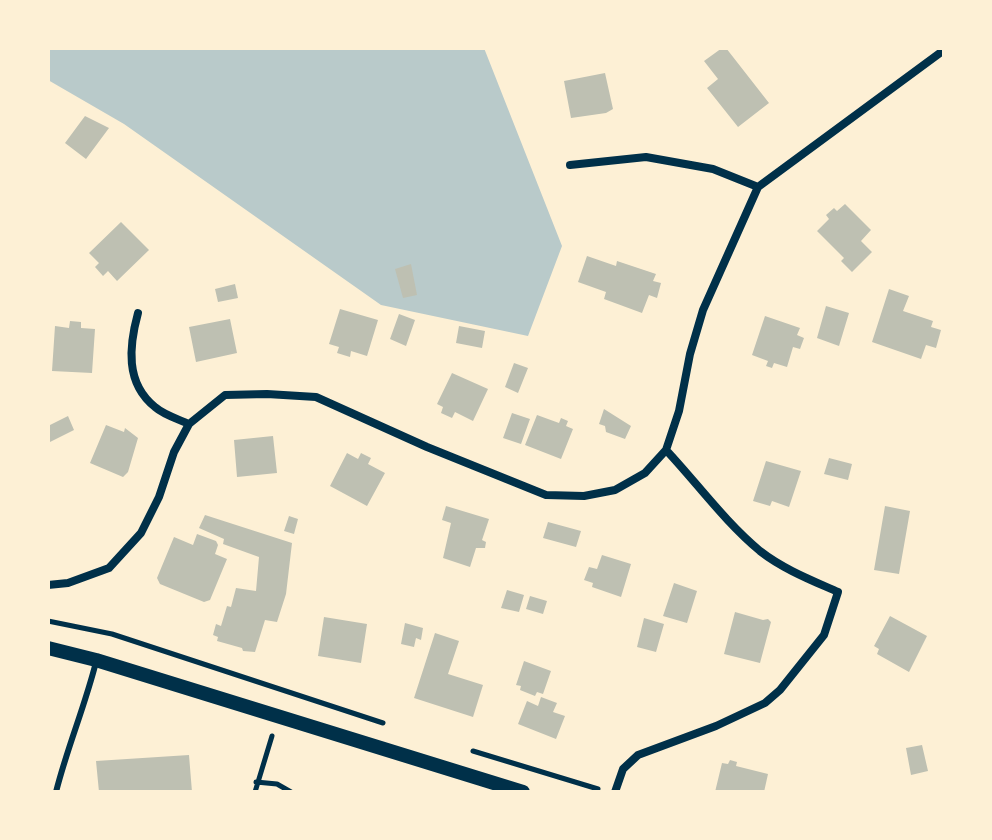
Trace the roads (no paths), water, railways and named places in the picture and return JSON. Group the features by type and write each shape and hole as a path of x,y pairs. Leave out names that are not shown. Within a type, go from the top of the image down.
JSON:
{"street":[{"path":"48,585 68,583 109,568 141,533 159,497 174,452 189,424 225,395 316,397 427,447 546,495 584,496 615,490 645,473 666,450 679,411 690,354 703,310 758,187 944,50"},
{"path":"570,165 646,157 713,169 758,187"},
{"path":"138,313 132,337 131,367 140,392 156,409 189,424"},
{"path":"615,792 623,769 638,755 716,726 765,703 780,690 824,635 838,592 800,576 761,552 666,450"},
{"path":"48,648 96,660 523,792"}],"lane":[{"path":"56,792 96,660"}]}
